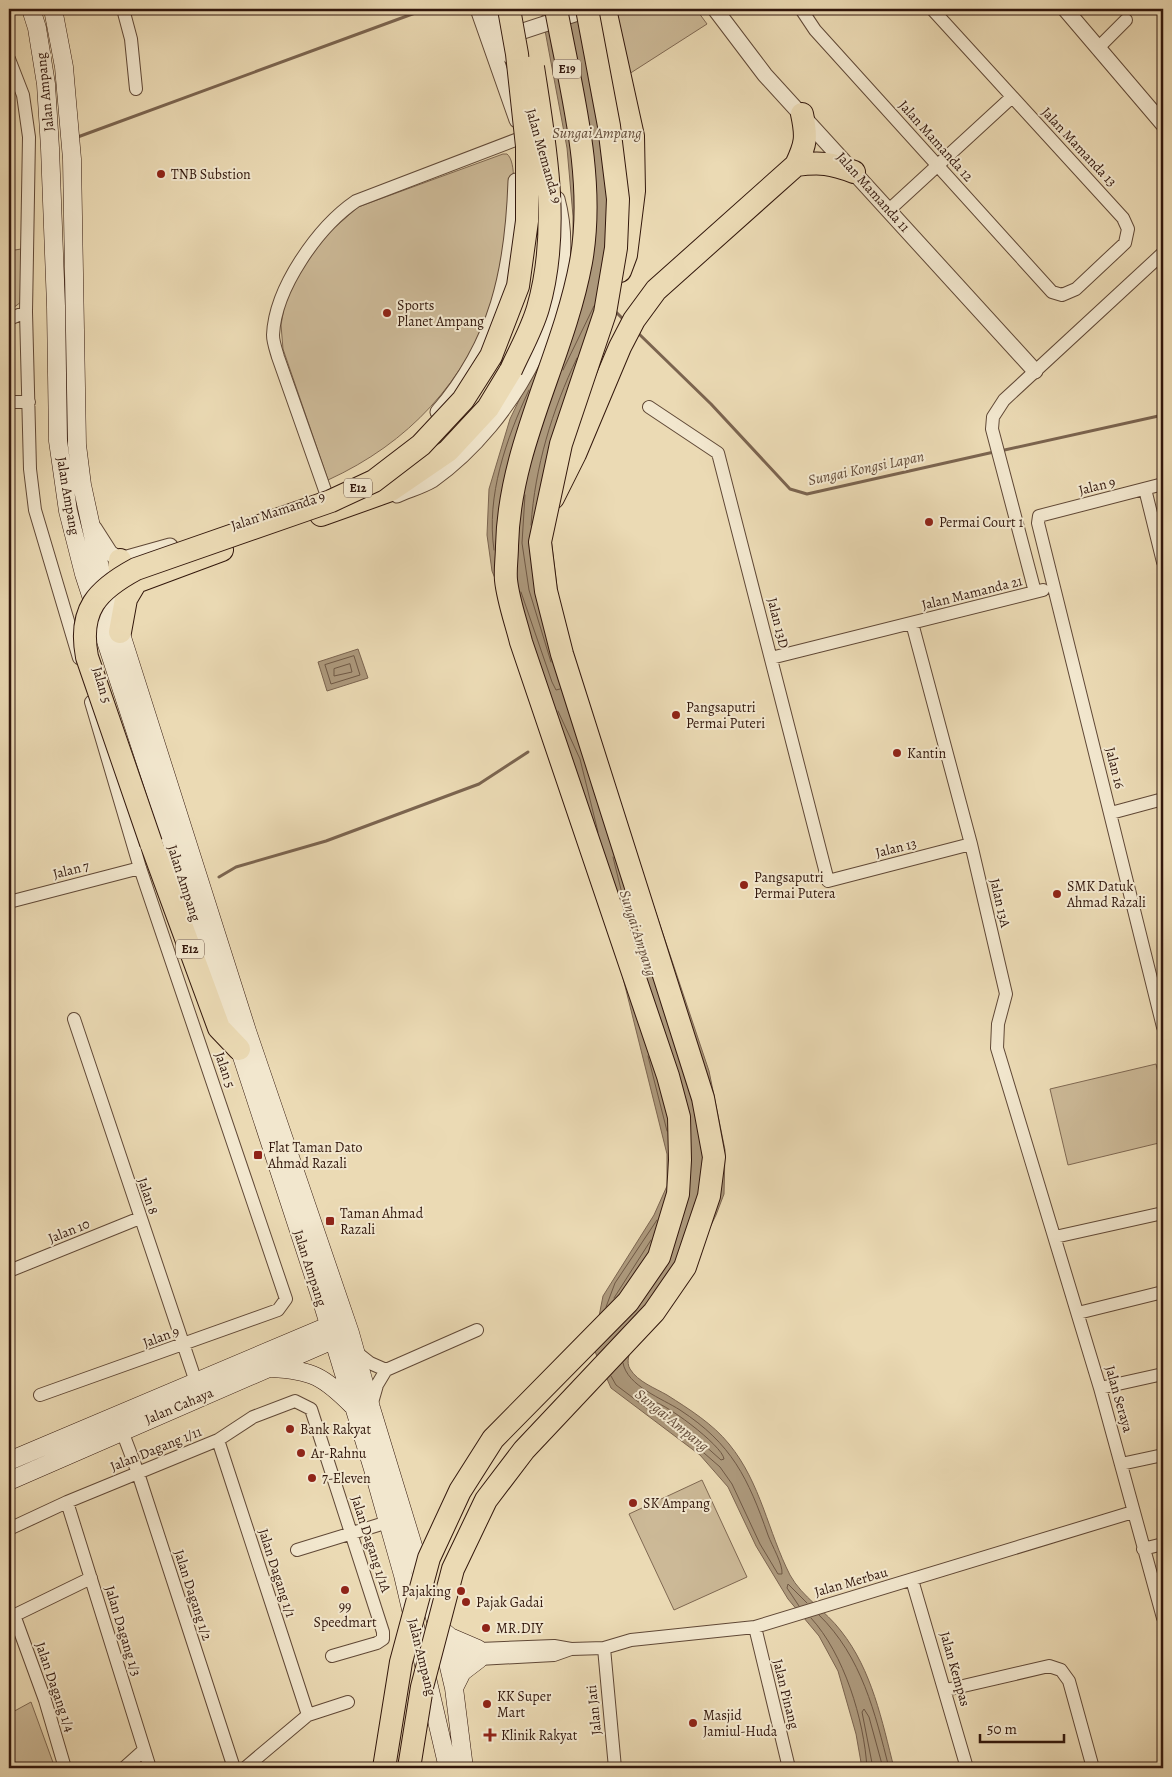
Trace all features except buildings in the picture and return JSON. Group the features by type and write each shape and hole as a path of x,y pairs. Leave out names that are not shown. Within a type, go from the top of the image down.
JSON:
{"highway":[{"name":"E12","path":"240,1038 219,1028 151,843 87,657 84,625 95,600 114,581 136,569 331,501 374,481 421,445 463,400 490,356 518,286 527,221 527,146 517,54 508,9"},
{"name":"E12","path":"136,582 324,505 391,490 448,450 488,408 511,370 538,308 548,253 550,212 547,163 524,9"},
{"name":"E19","path":"384,1768 401,1662 429,1558 444,1521 460,1491 493,1440 628,1302 659,1257 678,1194 680,1160 679,1117 668,1076 522,642 506,580 508,514 520,455 569,312 581,261 586,181 579,129 556,9"},
{"name":"E19","path":"409,1768 422,1687 453,1569 486,1500 524,1450 654,1312 685,1268 709,1196 714,1157 703,1098 562,654 546,590 540,542 561,444 605,313 616,248 618,199 589,9"},
{"path":"604,9 633,136 634,191 626,255 605,313"},
{"path":"548,508 575,454 620,347 634,320 656,290 796,165 805,147 806,134 802,114"},
{"path":"796,165 815,162 832,163 854,172"},
{"path":"120,560 120,571 126,577 136,582 126,599 120,632"}],"main road":[{"name":"Jalan Ampang","path":"31,9 37,28 46,84 50,148 58,441 68,511 84,574 339,1329 362,1408 438,1627 454,1688 464,1768"},
{"name":"Jalan Ampang","path":"53,9 64,67 72,159 76,445 82,485 100,568 240,1038 320,1295 339,1329 355,1352 362,1408 448,1768"},
{"path":"297,1339 309,1322 320,1295"},
{"name":"Jalan Cahaya","path":"9,1461 297,1339 339,1329"},
{"name":"Jalan Cahaya","path":"9,1481 268,1368 339,1329"},
{"path":"268,1368 308,1372 362,1408"},
{"path":"403,1575 421,1602 434,1646 446,1654 435,1662 428,1679"},
{"path":"438,1627 450,1637 478,1654 462,1672 454,1688"}],"street":[{"path":"123,9 131,39 136,89"},
{"name":"Jalan Memanda 9","path":"324,505 382,501 431,480 469,448 504,408 533,363 551,317 562,268 560,209 533,113 518,75 478,9"},
{"name":"Jalan Memanda 9","path":"493,9 496,40 517,120 518,139"},
{"path":"496,40 589,9"},
{"name":"Jalan Mamanda 11","path":"716,9 750,57 1035,372"},
{"name":"Jalan Mamanda 12","path":"801,9 815,30 1052,292"},
{"name":"Jalan Mamanda 13","path":"932,9 1123,218 1128,228 1125,243 1076,289 1062,295 1052,292"},
{"path":"1065,9 1163,124"},
{"path":"1098,48 1126,20"},
{"path":"518,75 524,43 536,28"},
{"name":"Jalan 5","path":"9,59 23,96 30,137 26,312 30,469 35,510 140,868 286,1299"},
{"path":"889,210 1012,97"},
{"path":"324,505 273,336 283,295 296,270 312,244 346,208 356,202 518,139 530,125 533,113"},
{"name":"Jalan Mamanda 9","path":"120,560 324,505 409,444 448,400 475,360 497,312 510,264 516,207 518,139"},
{"path":"516,207 524,199 534,195 547,199 560,209"},
{"name":"Jalan Mamanda 21","path":"771,658 1035,592 992,429 993,417 1004,400 1163,252"},
{"path":"9,319 26,312"},
{"path":"9,402 29,402"},
{"name":"Jalan 13D","path":"649,408 718,453 828,882"},
{"name":"Jalan 9","path":"1038,516 1163,484"},
{"path":"1144,489 1163,562"},
{"name":"Jalan 16","path":"1038,516 1053,588 1163,1027"},
{"path":"90,523 110,554 120,560"},
{"path":"1035,592 1053,588"},
{"name":"Jalan 13A","path":"912,623 971,844 1006,994 998,1024 997,1048 1040,1189"},
{"path":"1111,814 1163,799"},
{"name":"Jalan 13","path":"828,882 971,844"},
{"name":"Jalan 7","path":"9,902 140,868"},
{"name":"Jalan 8","path":"74,1019 196,1382"},
{"name":"Jalan Seraya","path":"1040,1189 1100,1388 1163,1618"},
{"path":"1055,1237 1163,1212"},
{"name":"Jalan 10","path":"9,1271 140,1218"},
{"path":"1078,1313 1163,1292"},
{"name":"Jalan 9","path":"40,1395 278,1310 286,1299"},
{"path":"362,1408 386,1370 477,1330"},
{"path":"355,1352 370,1364 386,1370"},
{"path":"1100,1388 1163,1374"},
{"name":"Jalan Dagang 1/11","path":"9,1529 67,1502 218,1440 253,1417 295,1401 311,1409"},
{"name":"Jalan Dagang 1/1A","path":"311,1409 378,1613 383,1639 377,1643 332,1656"},
{"name":"Jalan Dagang 1/2","path":"122,1431 138,1473 234,1768"},
{"name":"Jalan Dagang 1/1","path":"218,1440 308,1715"},
{"path":"1121,1464 1163,1455"},
{"name":"Jalan Dagang 1/3","path":"67,1502 150,1768"},
{"name":"Jalan Merbau","path":"446,1654 455,1650 478,1654 554,1655 571,1649 604,1648 631,1640 761,1625 1133,1512"},
{"path":"297,1550 388,1522"},
{"path":"1144,1550 1163,1544"},
{"path":"11,1616 91,1578"},
{"name":"Jalan Kempas","path":"912,1580 946,1690 967,1768"},
{"name":"Jalan Dagang 1/4","path":"11,1616 45,1700 65,1768"},
{"name":"Jalan Pinang","path":"761,1625 767,1682 789,1768"},
{"name":"Jalan Jati","path":"604,1648 615,1768"},
{"path":"946,1690 1049,1666 1061,1670 1069,1681 1093,1768"},
{"path":"245,1768 308,1715 348,1702"},
{"path":"124,1768 144,1750"}],"shaded area":[{"path":"616,9 696,9 707,24 629,74"},
{"name":"Sports Planet Ampang","path":"507,154 510,158 514,180 508,258 483,328 468,357 431,407 409,428 384,448 328,480 283,349 281,325 285,302 294,281 324,237 358,207"},
{"path":"21,249 21,302 9,311 9,251"},
{"path":"1156,1064 1163,1095 1163,1142 1068,1165 1050,1089"},
{"path":"702,1480 747,1577 674,1610 629,1514"},
{"path":"31,1702 55,1768 9,1768 9,1714"}],"water":[{"name":"Sungai Ampang","path":"541,9 585,9 628,124 632,205 545,490 563,636 709,1071 725,1150 724,1194 716,1215 697,1254 632,1347 628,1364 633,1374 642,1381 675,1400 708,1423 723,1437 740,1459 757,1491 782,1559 790,1575 807,1597 841,1631 861,1662 875,1696 894,1768 862,1768 856,1734 838,1671 819,1636 788,1599 756,1546 728,1487 700,1455 611,1388 593,1347 603,1296 654,1215 667,1186 667,1154 569,762 492,571 487,535 489,489 510,419 554,328 573,264 573,216 567,148"},
{"path":"358,649 368,678 327,691 318,662"}],"waterway":[{"path":"75,138 426,9"},
{"name":"Sungai Kongsi Lapan","path":"614,310 625,321"},
{"name":"Sungai Kongsi Lapan","path":"637,332 711,404 790,489 807,494 994,452"},
{"name":"Sungai Kongsi Lapan","path":"1000,451 1163,415"},
{"path":"219,877 236,867 326,841 479,784 528,752"}],"place":[{"name":"TNB Substion","path":"161,174"},
{"name":"Sports Planet Ampang","path":"387,313"},
{"name":"Permai Court 1","path":"929,522"},
{"name":"Pangsaputri Permai Puteri","path":"676,715"},
{"name":"Kantin","path":"897,753"},
{"name":"Pangsaputri Permai Putera","path":"744,885"},
{"name":"SMK Datuk Ahmad Razali","path":"1057,894"},
{"name":"Flat Taman Dato Ahmad Razali","path":"258,1155"},
{"name":"Taman Ahmad Razali","path":"330,1221"},
{"name":"Bank Rakyat","path":"290,1429"},
{"name":"Ar-Rahnu","path":"301,1453"},
{"name":"7-Eleven","path":"312,1478"},
{"name":"SK Ampang","path":"633,1503"},
{"name":"99 Speedmart","path":"345,1590"},
{"name":"Pajaking","path":"461,1591"},
{"name":"Pajak Gadai","path":"466,1602"},
{"name":"MR.DIY","path":"486,1628"},
{"name":"KK Super Mart","path":"487,1704"},
{"name":"Masjid Jamiul-Huda","path":"693,1723"},
{"name":"Klinik Rakyat","path":"490,1735"}]}
